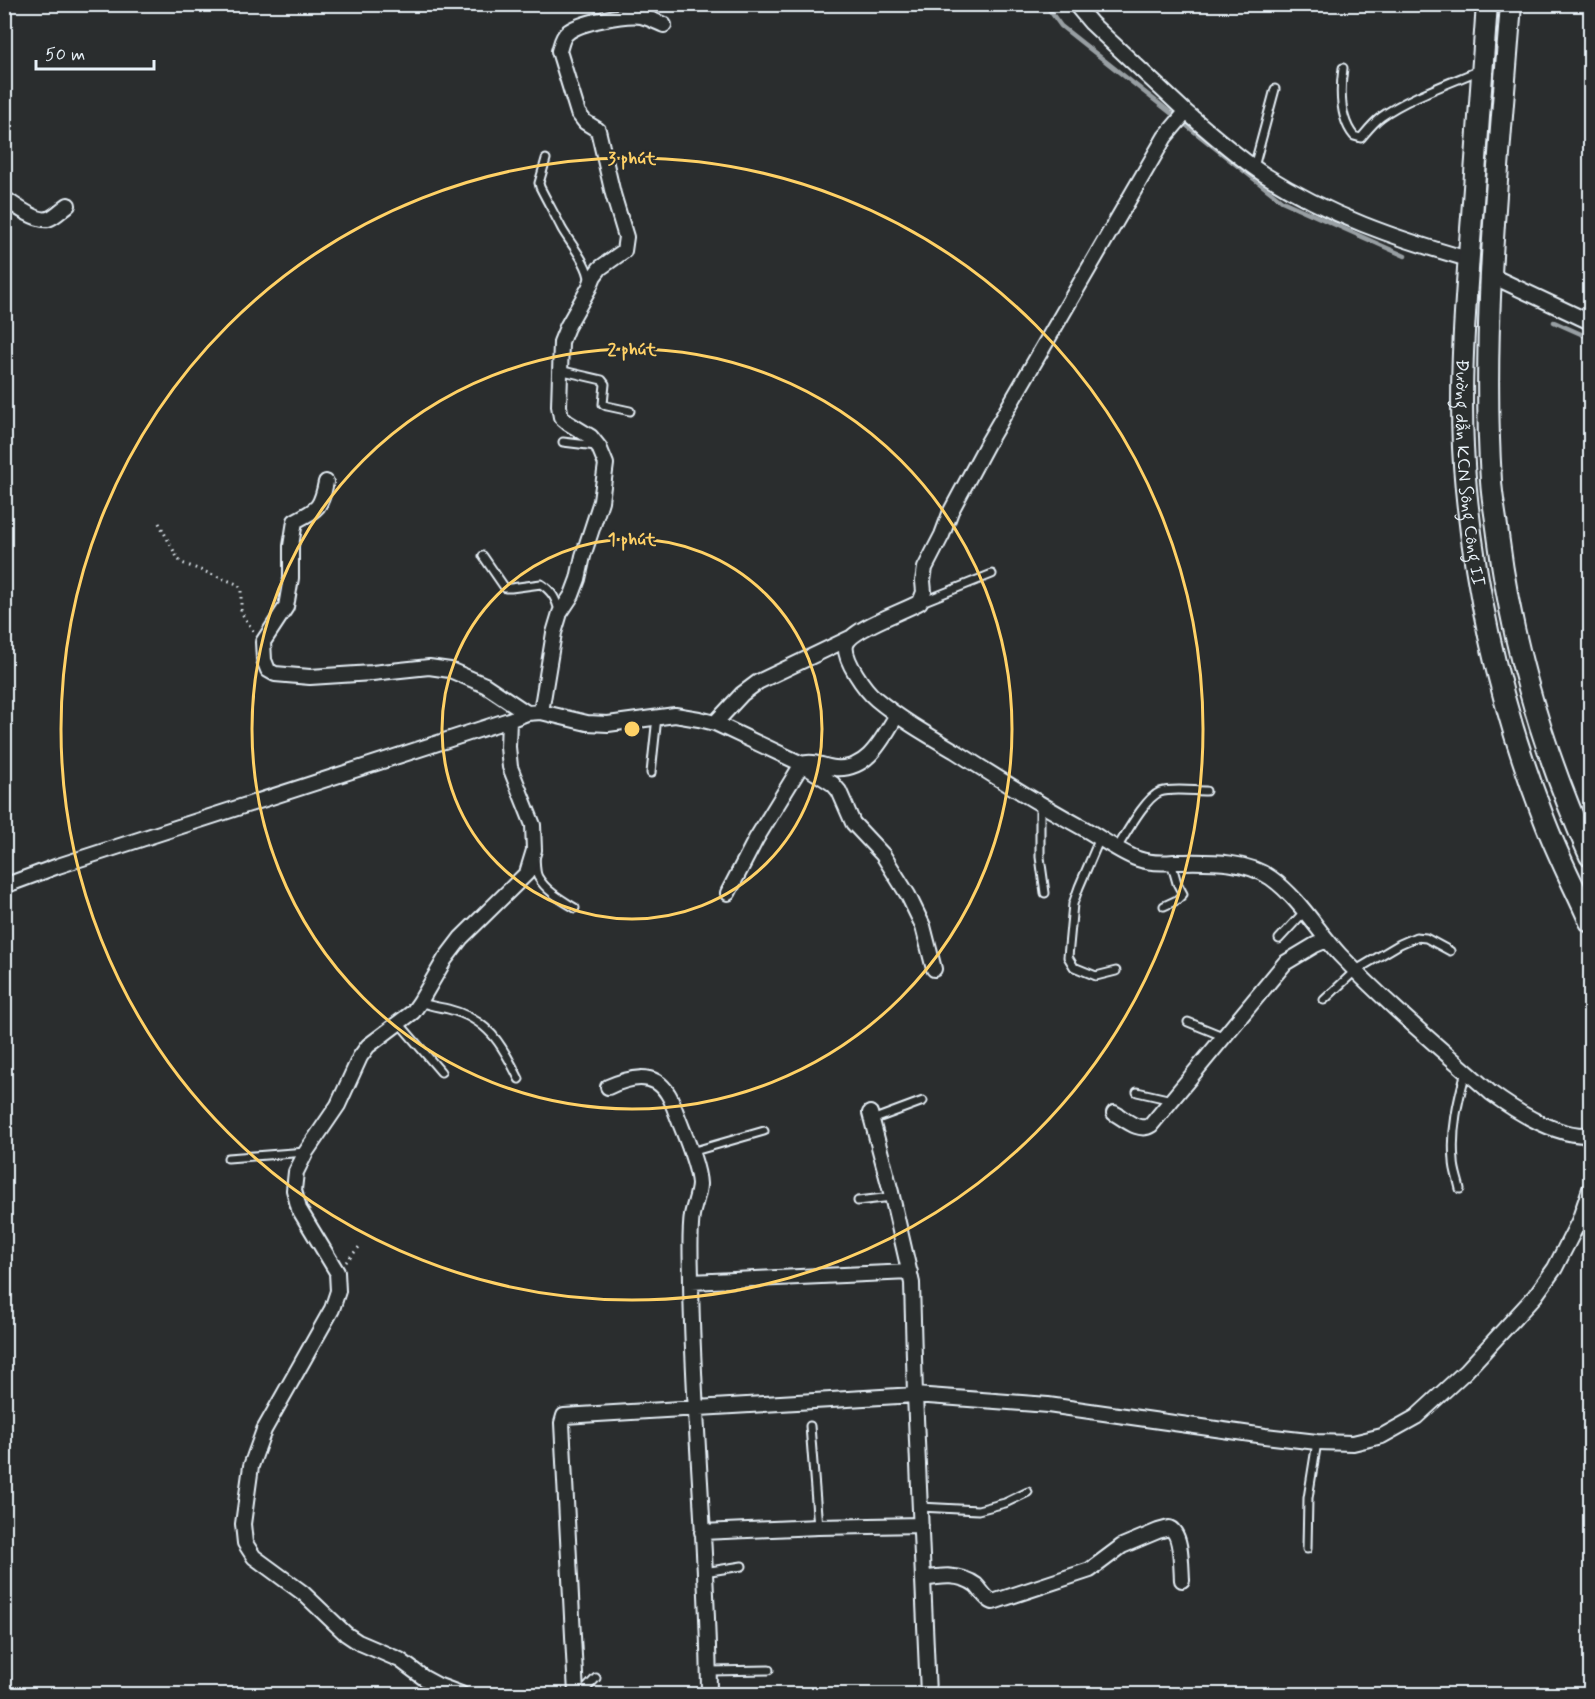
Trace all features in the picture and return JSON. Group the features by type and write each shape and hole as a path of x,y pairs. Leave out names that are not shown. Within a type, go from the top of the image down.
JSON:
{"street":[{"path":"1075,4 1091,23 1185,114 1254,167 1291,189 1361,224 1468,260"},
{"name":"Đường dẫn KCN Sông Công II","path":"1487,4 1461,386 1466,489 1492,655 1515,736 1544,820 1590,922"},
{"name":"Đường dẫn KCN Sông Công II","path":"1511,4 1492,276 1488,389 1491,482 1504,584 1518,648 1540,730 1569,809 1590,856"},
{"path":"534,712 560,613 572,595 578,579 582,556 601,501 606,464 599,447 591,437 561,417 559,370 561,342 594,276 600,268 624,251 626,244 597,130 585,122 578,113 559,51 567,33 621,15 643,16 664,25"},
{"path":"715,723 742,694 758,682 920,602 924,592 925,568 966,482 1166,138 1185,114"},
{"path":"4,198 32,216 44,219 50,218 68,205"},
{"path":"1492,276 1590,322"},
{"path":"326,482 323,499 315,510 295,521 291,546 291,578 286,607 263,642 264,660 268,670 275,674 310,677 429,667 450,670 534,712 587,723 608,724 675,715 715,723 802,764 833,784 839,791 853,823 883,855 908,896 923,927 934,969"},
{"path":"850,638 846,646 848,658 862,684 874,698 897,715 1040,804 1138,860 1157,863 1231,864 1250,868 1270,877 1289,893 1327,940 1356,970 1491,1093 1510,1107 1563,1132 1590,1135"},
{"path":"1492,655 1518,648"},
{"path":"4,886 58,866 534,712"},
{"path":"728,893 756,838 802,764 810,762 835,768 860,763 873,753 897,715"},
{"path":"461,1695 437,1685 400,1660 357,1642 346,1634 303,1593 254,1557 245,1543 243,1524 251,1466 264,1430 332,1309 338,1291 337,1272 299,1209 294,1190 296,1172 306,1152 338,1105 360,1057 368,1046 413,1012 445,959 461,938 527,873 534,850 532,825 510,767 509,720"},
{"path":"1114,1113 1135,1126 1146,1128 1151,1125 1285,963 1327,940"},
{"path":"608,1087 622,1080 639,1077 652,1079 659,1083 668,1093 691,1152 699,1184 692,1215 691,1282 709,1695"},
{"path":"871,1116 912,1283 928,1695"},
{"path":"576,1695 562,1419 564,1416 915,1395 1048,1405 1317,1442 1353,1443 1382,1436 1416,1417 1466,1371 1535,1296 1555,1268 1579,1221 1590,1190"},
{"path":"691,1282 910,1272"},
{"path":"702,1532 921,1525"},
{"path":"923,1579 945,1575 960,1577 975,1585 988,1600 993,1602 1090,1570 1122,1546 1158,1531 1173,1528 1178,1539 1182,1580"}],"lane":[{"path":"1343,68 1340,87 1345,122 1354,136 1361,138 1378,119 1387,113 1482,69"},
{"path":"1254,167 1275,89"},
{"path":"546,159 539,183 540,187 589,274 589,288"},
{"path":"559,370 602,380 605,384 603,404 630,411"},
{"path":"563,442 599,447"},
{"path":"483,556 505,588 542,584 557,602 560,613"},
{"path":"920,602 992,574"},
{"path":"651,773 657,717"},
{"path":"1117,848 1143,808 1158,793 1206,791"},
{"path":"1040,804 1040,857 1045,893"},
{"path":"1100,838 1073,904 1068,957 1074,967 1096,976 1116,971"},
{"path":"534,850 538,877 559,898 575,908"},
{"path":"1164,906 1177,900 1182,894 1171,862"},
{"path":"1279,939 1304,912"},
{"path":"1324,1000 1356,970 1400,944 1416,938 1426,938 1450,951"},
{"path":"420,1002 448,1009 479,1021 496,1038 519,1079"},
{"path":"1188,1022 1225,1037"},
{"path":"399,1023 441,1072"},
{"path":"1460,1189 1454,1162 1454,1123 1466,1071"},
{"path":"1137,1092 1172,1100"},
{"path":"871,1116 923,1101"},
{"path":"691,1152 764,1131"},
{"path":"228,1158 306,1152"},
{"path":"858,1201 892,1197"},
{"path":"810,1426 818,1527"},
{"path":"1307,1549 1309,1491 1317,1442"},
{"path":"920,1507 978,1510 1005,1503 1028,1492"},
{"path":"704,1572 742,1566"},
{"path":"709,1671 769,1670"},
{"path":"581,1695 596,1678"}],"path":[{"path":"159,523 182,562 237,584 241,588 242,612 263,642"}],"waterway":[{"path":"1045,4 1061,26 1282,201 1405,256"},
{"path":"1554,322 1590,338"}]}
